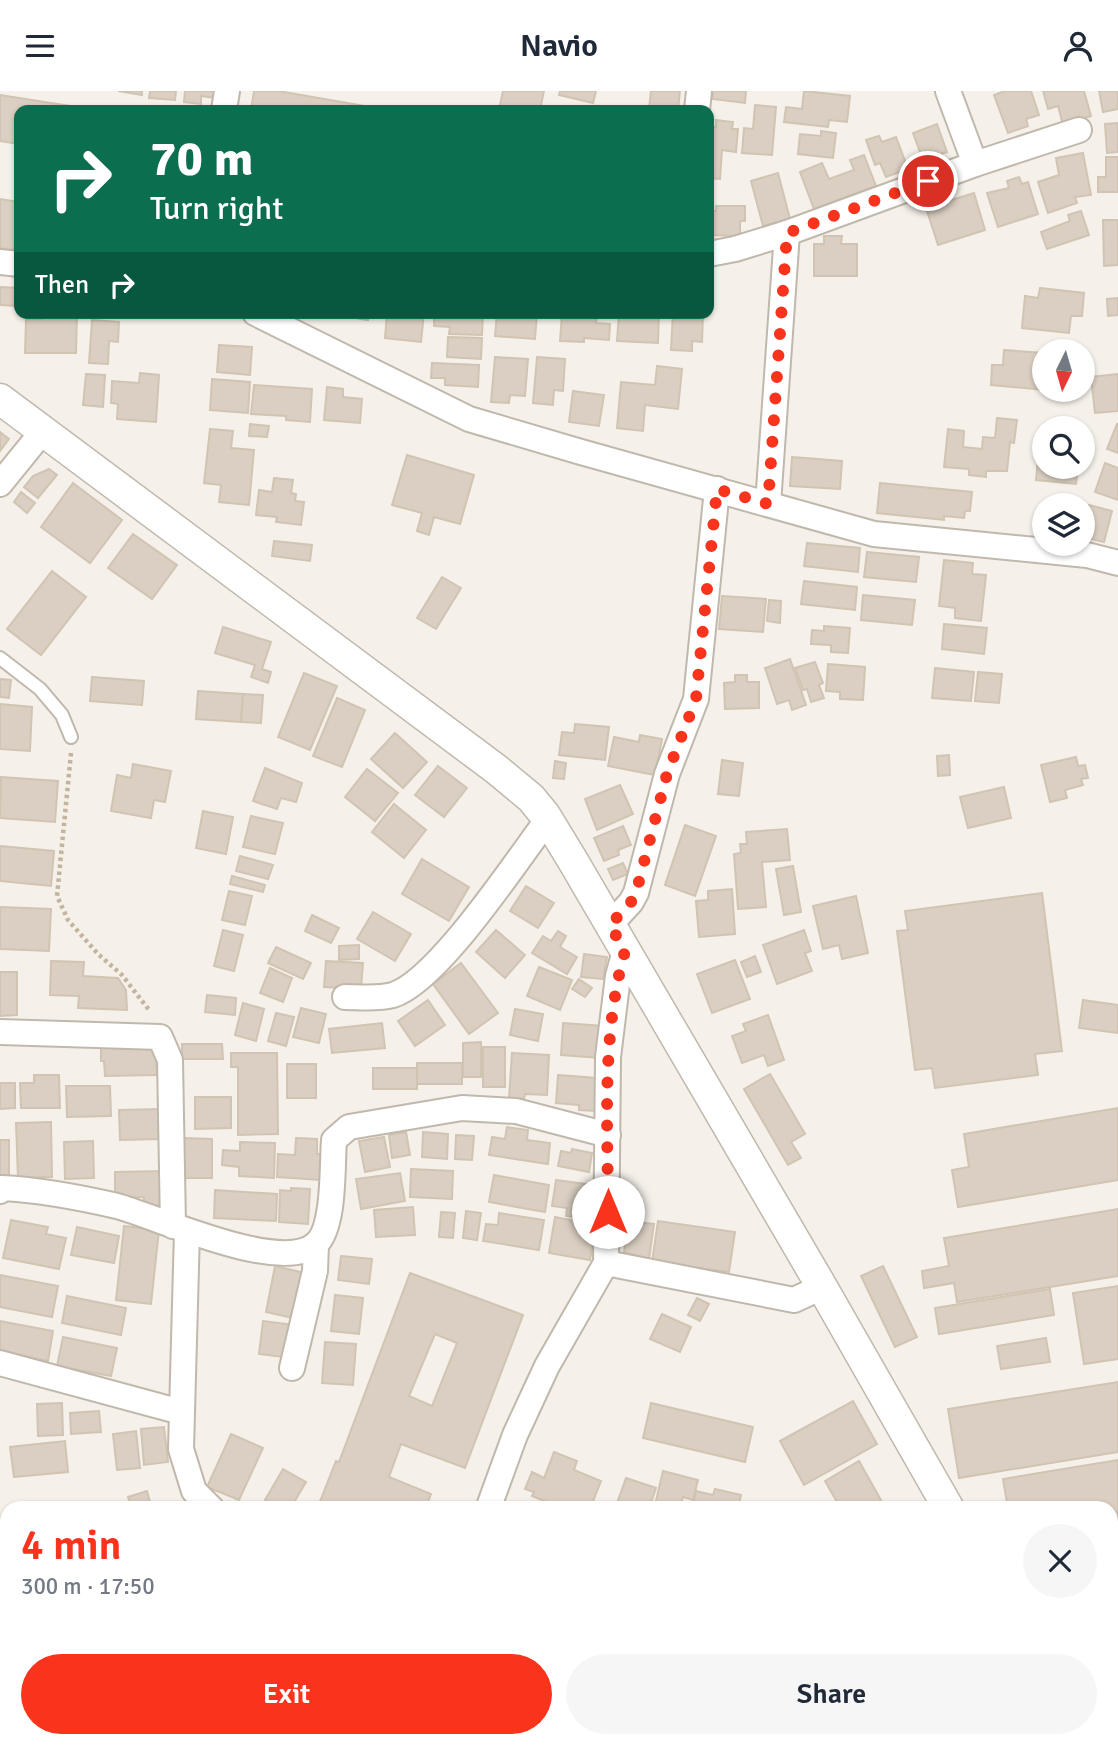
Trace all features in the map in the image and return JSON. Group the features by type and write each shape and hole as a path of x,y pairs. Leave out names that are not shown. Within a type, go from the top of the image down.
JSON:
{"street":[{"path":"948,91 975,165"},
{"path":"714,253 787,233 1079,130"},
{"path":"768,504 787,233"},
{"path":"268,319 469,419 874,534 1087,555 1118,561"},
{"path":"0,399 496,769 531,798 548,819 944,1501"},
{"path":"0,484 43,431"},
{"path":"610,925 636,893 667,774 696,699 717,489"},
{"path":"345,997 392,995 409,986 447,952 548,819"},
{"path":"491,1501 515,1434 547,1366 606,1263 610,1029 618,976 625,951"},
{"path":"0,1032 160,1037 170,1060 180,1229 181,1449 194,1491 204,1501"},
{"path":"292,1368 315,1271 316,1244 328,1225 334,1140 349,1127 462,1108 516,1111 608,1135"},
{"path":"0,1191 2,1188 47,1191 120,1207 228,1244 293,1254 316,1244"},
{"path":"606,1263 793,1300 822,1287"},
{"path":"0,1363 181,1412"}],"lane":[{"path":"0,657 40,689 62,715 71,737"}],"path":[{"path":"71,737 57,896 68,921 137,993 153,1016 160,1037"}],"building":[{"path":"118,91 142,91 142,95"},
{"path":"150,91 176,91 175,100 149,98"},
{"path":"185,91 216,91 215,98 201,96 201,104 184,102"},
{"path":"254,91 278,91 359,105 252,105"},
{"path":"503,91 544,91 541,105 500,105"},
{"path":"560,91 596,91 593,103 559,95"},
{"path":"651,91 680,91 679,105 650,105"},
{"path":"746,91 745,103 712,99 713,94 708,93"},
{"path":"804,91 850,96 847,122 829,120 828,127 784,122 786,107 802,109"},
{"path":"1005,91 1031,91 1039,115 1026,119 1028,126 1008,133 994,95"},
{"path":"1043,91 1084,91 1091,116 1063,125 1058,106 1048,109"},
{"path":"1099,91 1118,91 1118,109 1103,112"},
{"path":"0,95 64,105 14,105 14,143 0,141"},
{"path":"755,105 776,107 772,155 742,153 744,128 753,129"},
{"path":"716,120 733,122 732,129 738,129 736,152 722,150 720,179 714,178"},
{"path":"1118,123 1118,152 1107,153 1105,124"},
{"path":"937,124 947,152 923,160 913,133"},
{"path":"821,131 836,133 833,158 798,154 800,134 821,136"},
{"path":"879,136 882,142 896,137 908,169 886,177 880,163 875,165 866,140"},
{"path":"1083,153 1091,195 1075,197 1077,203 1048,213 1038,182 1059,175 1056,158"},
{"path":"864,155 876,186 814,209 800,172 822,163 829,179 854,170 850,160"},
{"path":"1106,157 1118,157 1118,192 1098,192 1098,177 1106,177"},
{"path":"778,173 790,219 763,226 751,181"},
{"path":"1019,177 1022,184 1028,182 1038,214 998,227 987,193 1009,188 1007,181"},
{"path":"974,193 985,230 938,245 926,208"},
{"path":"0,199 14,201 14,250 0,248"},
{"path":"716,206 745,206 745,221 740,221 740,236 714,235"},
{"path":"1081,211 1089,235 1047,249 1041,232 1070,221 1068,215"},
{"path":"1103,220 1118,220 1118,265 1104,266"},
{"path":"824,236 842,236 841,244 857,244 857,276 814,276 814,244 824,244"},
{"path":"0,287 14,288 14,306 0,305"},
{"path":"1040,288 1084,293 1082,316 1071,316 1069,333 1022,328 1025,296 1038,298"},
{"path":"1118,298 1118,315 1108,316 1107,299"},
{"path":"26,319 77,319 76,353 25,353"},
{"path":"387,319 423,319 421,342 385,338"},
{"path":"434,319 483,319 482,335 449,334 450,327 434,326"},
{"path":"496,319 537,319 535,339 495,336"},
{"path":"562,319 597,319 596,323 610,324 609,340 584,338 584,342 560,341"},
{"path":"619,319 659,319 658,343 617,341"},
{"path":"673,319 703,319 702,342 692,341 692,351 671,350"},
{"path":"92,320 119,322 118,342 109,341 108,364 89,363"},
{"path":"448,337 482,338 481,359 447,357"},
{"path":"219,345 252,347 250,375 217,372"},
{"path":"1004,350 1032,352 1032,389 991,385 992,365 1003,365"},
{"path":"495,357 528,359 525,396 510,395 509,403 491,402"},
{"path":"537,357 565,359 563,391 554,390 553,405 533,403"},
{"path":"432,363 479,365 478,387 445,385 445,378 431,378"},
{"path":"657,366 682,369 678,409 645,405 643,431 617,428 621,382 655,385"},
{"path":"140,373 159,375 156,422 117,419 118,404 111,403 112,381 139,383"},
{"path":"86,374 105,375 103,407 83,405"},
{"path":"1118,374 1118,411 1095,413 1096,376"},
{"path":"212,379 250,382 248,413 210,410"},
{"path":"254,385 312,389 310,422 286,420 286,416 251,414"},
{"path":"327,387 343,389 343,397 362,399 360,423 324,420"},
{"path":"573,391 604,395 599,426 569,422"},
{"path":"997,418 1017,420 1014,443 1010,442 1007,471 986,471 986,477 969,475 969,469 944,467 948,429 964,431 963,447 982,449 983,437 995,438"},
{"path":"250,424 269,426 267,437 249,436"},
{"path":"1118,424 1118,453 1107,449"},
{"path":"210,429 233,431 231,448 254,450 249,505 219,502 221,485 204,483"},
{"path":"0,432 9,439 0,451"},
{"path":"407,455 474,475 460,524 434,517 429,535 417,531 422,513 392,505"},
{"path":"792,457 842,461 840,489 790,486"},
{"path":"1105,463 1118,468 1118,500 1095,492"},
{"path":"49,469 57,475 38,498 24,487 33,476"},
{"path":"274,478 293,480 291,493 296,494 295,501 304,502 301,525 276,522 277,517 256,515 259,490 272,492"},
{"path":"1036,479 1077,479 1076,484"},
{"path":"73,483 122,520 90,563 41,527"},
{"path":"880,483 972,492 970,511 965,511 964,518 944,516 944,520 877,513"},
{"path":"21,492 35,503 27,513 14,502"},
{"path":"1095,507 1112,511 1104,542 1095,540"},
{"path":"133,534 177,565 152,599 108,568"},
{"path":"274,541 312,545 310,561 272,556"},
{"path":"807,543 860,548 858,572 804,566"},
{"path":"867,552 919,557 916,582 864,577"},
{"path":"944,560 973,563 972,574 986,575 981,621 955,618 955,608 939,606"},
{"path":"52,571 86,597 41,655 7,629"},
{"path":"442,577 461,588 436,629 417,618"},
{"path":"804,581 857,587 855,610 801,604"},
{"path":"863,595 915,600 912,625 861,620"},
{"path":"722,596 766,599 763,632 719,629"},
{"path":"769,600 781,601 780,623 767,621"},
{"path":"944,624 987,628 984,654 942,649"},
{"path":"824,626 850,628 848,653 831,652 831,645 811,644 812,630 824,631"},
{"path":"223,627 271,642 262,669 271,672 268,683 251,677 255,665 215,653"},
{"path":"790,659 806,705 792,710 789,700 777,704 765,668"},
{"path":"815,662 823,683 819,685 824,698 811,702 807,689 803,690 795,668"},
{"path":"828,664 865,667 863,700 840,699 840,692 826,691"},
{"path":"935,668 974,672 971,701 932,698"},
{"path":"978,672 1002,674 999,703 975,701"},
{"path":"304,673 337,686 310,750 278,737"},
{"path":"735,675 747,675 747,682 759,682 759,708 725,709 724,683 735,682"},
{"path":"92,677 144,681 142,705 90,701"},
{"path":"0,679 11,680 9,698 0,697"},
{"path":"198,691 243,694 241,722 196,719"},
{"path":"243,694 263,695 261,723 241,722"},
{"path":"337,698 365,710 342,767 313,756"},
{"path":"0,704 32,707 30,751 0,749"},
{"path":"575,724 609,727 605,760 559,755 562,732 574,733"},
{"path":"395,733 427,762 403,788 371,759"},
{"path":"640,735 662,739 655,775 608,766 614,737 639,742"},
{"path":"949,755 950,775 938,776 937,756"},
{"path":"1076,757 1078,766 1085,765 1088,778 1081,779 1083,785 1065,790 1067,798 1050,802 1041,765"},
{"path":"722,760 743,763 739,796 718,794"},
{"path":"555,761 566,763 564,779 553,778"},
{"path":"133,764 171,771 165,802 154,800 151,818 111,811 117,775 131,778"},
{"path":"438,766 467,788 444,817 415,795"},
{"path":"265,768 302,783 296,802 281,798 277,809 253,801"},
{"path":"367,769 398,793 375,821 345,797"},
{"path":"1,777 58,781 55,822 0,818"},
{"path":"620,785 633,814 597,830 585,799"},
{"path":"1004,787 1011,818 968,828 960,797"},
{"path":"394,804 426,830 404,858 372,832"},
{"path":"203,811 233,817 226,854 196,848"},
{"path":"251,816 283,823 275,854 243,847"},
{"path":"685,825 716,836 695,896 665,885"},
{"path":"623,826 631,845 618,850 619,855 604,861 594,838"},
{"path":"787,829 790,860 762,862 766,907 738,909 734,854 741,853 740,844 747,844 746,832"},
{"path":"0,846 54,851 51,886 0,881"},
{"path":"240,856 273,865 268,879 236,871"},
{"path":"422,859 469,887 449,921 402,894"},
{"path":"623,863 628,874 613,880 608,869"},
{"path":"793,866 801,912 784,915 776,869"},
{"path":"232,876 265,885 263,892 230,884"},
{"path":"526,886 554,903 538,928 510,911"},
{"path":"732,889 735,934 699,937 696,901 708,900 708,891"},
{"path":"229,891 252,896 245,925 222,920"},
{"path":"1042,893 1062,1051 1035,1054 1038,1075 935,1088 932,1068 915,1070 897,931 908,930 905,911"},
{"path":"856,896 868,953 842,959 839,945 823,949 813,906"},
{"path":"0,907 51,909 49,951 0,949"},
{"path":"373,912 411,934 395,961 357,939"},
{"path":"312,915 339,928 331,943 305,931"},
{"path":"223,930 243,935 234,971 214,966"},
{"path":"496,930 525,955 505,978 476,952"},
{"path":"804,930 811,951 805,953 812,971 777,984 763,945"},
{"path":"558,931 566,936 560,947 577,957 567,974 532,953 543,936 551,941"},
{"path":"359,945 359,959 339,960 339,946"},
{"path":"276,947 311,963 303,979 268,963"},
{"path":"584,954 607,957 603,979 581,977"},
{"path":"755,956 761,972 747,977 741,962"},
{"path":"735,960 750,999 712,1013 697,974"},
{"path":"51,961 84,962 83,976 118,978 126,990 127,1010 78,1008 79,996 50,995"},
{"path":"326,961 363,963 361,989 324,987"},
{"path":"461,963 498,1013 469,1034 433,984"},
{"path":"539,967 572,980 560,1010 527,996"},
{"path":"270,968 292,978 283,1002 260,993"},
{"path":"0,972 17,972 17,1015 0,1016"},
{"path":"579,979 592,988 585,997 572,989"},
{"path":"207,995 236,998 235,1015 205,1012"},
{"path":"428,1000 445,1025 415,1046 398,1021"},
{"path":"1083,1000 1118,1005 1118,1033 1079,1028"},
{"path":"243,1003 264,1009 256,1041 235,1035"},
{"path":"301,1008 326,1014 319,1043 293,1037"},
{"path":"515,1009 543,1014 538,1041 510,1035"},
{"path":"276,1013 294,1017 286,1046 268,1041"},
{"path":"768,1015 784,1060 768,1066 764,1055 742,1063 732,1036 746,1031 743,1024"},
{"path":"382,1023 385,1048 332,1053 329,1029"},
{"path":"563,1023 603,1026 600,1058 561,1055"},
{"path":"481,1042 481,1077 463,1077 463,1043"},
{"path":"156,1044 157,1075 105,1076 101,1046"},
{"path":"182,1044 222,1044 223,1059 182,1059"},
{"path":"483,1047 505,1047 505,1087 483,1087"},
{"path":"231,1053 277,1053 278,1134 238,1135 238,1067 231,1067"},
{"path":"512,1053 549,1055 547,1095 525,1094 524,1099 509,1098"},
{"path":"417,1063 462,1063 462,1084 417,1084"},
{"path":"287,1064 316,1064 316,1098 287,1098"},
{"path":"373,1068 417,1068 417,1089 373,1089"},
{"path":"770,1074 805,1134 791,1142 801,1158 788,1165 744,1089"},
{"path":"34,1075 59,1075 60,1108 21,1108 20,1083 34,1083"},
{"path":"558,1075 597,1078 595,1111 579,1110 579,1105 556,1103"},
{"path":"0,1083 15,1083 15,1108 0,1109"},
{"path":"66,1086 110,1086 111,1116 67,1117"},
{"path":"195,1097 231,1097 231,1128 195,1129"},
{"path":"1118,1108 1118,1180 958,1207 952,1170 969,1167 964,1134"},
{"path":"160,1109 161,1139 120,1140 119,1110"},
{"path":"51,1122 52,1177 18,1178 16,1123"},
{"path":"507,1127 528,1130 527,1140 550,1143 548,1164 489,1155 492,1137 505,1139"},
{"path":"406,1132 410,1155 392,1158 389,1135"},
{"path":"423,1132 448,1134 447,1159 422,1157"},
{"path":"456,1135 474,1136 472,1160 455,1159"},
{"path":"384,1137 390,1167 365,1172 359,1141"},
{"path":"183,1138 212,1139 212,1178 183,1178"},
{"path":"296,1138 317,1139 317,1154 322,1154 321,1180 277,1177 278,1154 295,1155"},
{"path":"0,1140 9,1140 9,1176 0,1176"},
{"path":"93,1141 94,1178 65,1179 64,1142"},
{"path":"240,1142 275,1143 274,1178 239,1176 239,1167 222,1165 223,1150 240,1151"},
{"path":"572,1149 592,1153 589,1172 558,1166 561,1151 571,1153"},
{"path":"411,1169 453,1171 452,1199 410,1197"},
{"path":"165,1171 166,1205 144,1205 144,1197 115,1198 115,1172"},
{"path":"400,1173 405,1201 361,1209 356,1179"},
{"path":"494,1175 549,1185 545,1212 489,1202"},
{"path":"556,1180 602,1186 598,1220 566,1216 567,1208 552,1206"},
{"path":"291,1188 310,1189 308,1224 279,1222 280,1190 291,1191"},
{"path":"215,1190 277,1194 276,1221 214,1218"},
{"path":"413,1207 415,1235 376,1237 374,1210"},
{"path":"1118,1209 1118,1276 957,1302 954,1283 924,1288 922,1271 949,1266 944,1238"},
{"path":"466,1211 481,1213 477,1240 463,1238"},
{"path":"441,1212 455,1213 453,1238 439,1237"},
{"path":"499,1213 544,1220 539,1250 483,1241 486,1224 498,1225"},
{"path":"555,1217 596,1225 590,1260 549,1253"},
{"path":"11,1220 48,1227 46,1234 66,1238 59,1269 3,1258"},
{"path":"628,1221 654,1224 649,1259 624,1252"},
{"path":"658,1221 735,1232 729,1272 652,1262"},
{"path":"124,1226 159,1230 151,1304 116,1300"},
{"path":"77,1227 119,1236 114,1263 71,1255"},
{"path":"341,1256 372,1259 369,1284 338,1280"},
{"path":"275,1266 305,1273 293,1318 266,1312"},
{"path":"883,1266 917,1337 895,1347 861,1276"},
{"path":"410,1273 523,1315 465,1468 401,1444 389,1477 431,1494 428,1501 320,1501 336,1461 339,1462","holes":["435,1334 457,1343 432,1406 409,1396"]},
{"path":"0,1275 58,1286 52,1317 0,1307"},
{"path":"1118,1286 1118,1359 1084,1364 1073,1293"},
{"path":"1050,1289 1054,1315 939,1334 935,1308"},
{"path":"335,1295 363,1298 359,1334 331,1331"},
{"path":"67,1296 126,1308 121,1335 62,1323"},
{"path":"697,1298 709,1304 700,1321 688,1315"},
{"path":"662,1314 691,1327 680,1352 650,1339"},
{"path":"0,1321 53,1331 48,1361 0,1351"},
{"path":"263,1321 295,1325 290,1358 259,1354"},
{"path":"63,1337 117,1348 111,1376 57,1366"},
{"path":"1046,1338 1050,1362 1001,1369 997,1346"},
{"path":"325,1342 356,1344 353,1385 322,1383"},
{"path":"1118,1382 1118,1452 959,1478 948,1409"},
{"path":"853,1401 877,1444 804,1485 780,1441"},
{"path":"62,1403 63,1435 38,1436 37,1404"},
{"path":"651,1403 753,1427 745,1462 643,1438"},
{"path":"99,1411 101,1432 71,1434 70,1413"},
{"path":"164,1427 168,1462 144,1465 141,1429"},
{"path":"136,1431 140,1468 117,1470 113,1434"},
{"path":"231,1434 263,1448 239,1500 207,1487"},
{"path":"65,1441 68,1472 14,1477 10,1447"},
{"path":"554,1452 577,1461 574,1470 601,1481 593,1501 544,1501 532,1496 534,1492 525,1489 532,1472 544,1478"},
{"path":"1118,1460 1118,1501 1007,1501 1003,1479"},
{"path":"859,1461 882,1501 836,1501 825,1481"},
{"path":"283,1469 306,1482 295,1501 265,1500"},
{"path":"663,1471 698,1480 693,1500 683,1497 682,1501 656,1501"},
{"path":"626,1478 656,1488 652,1501 618,1501"},
{"path":"715,1489 741,1495 740,1501 694,1501 696,1491 713,1495"},
{"path":"147,1491 150,1501 129,1501 128,1497"}],"route":[{"path":"608,1212 608,1057 618,976 625,951 610,925 636,893 667,774 696,699 717,489 768,504 787,233 928,181"}]}
